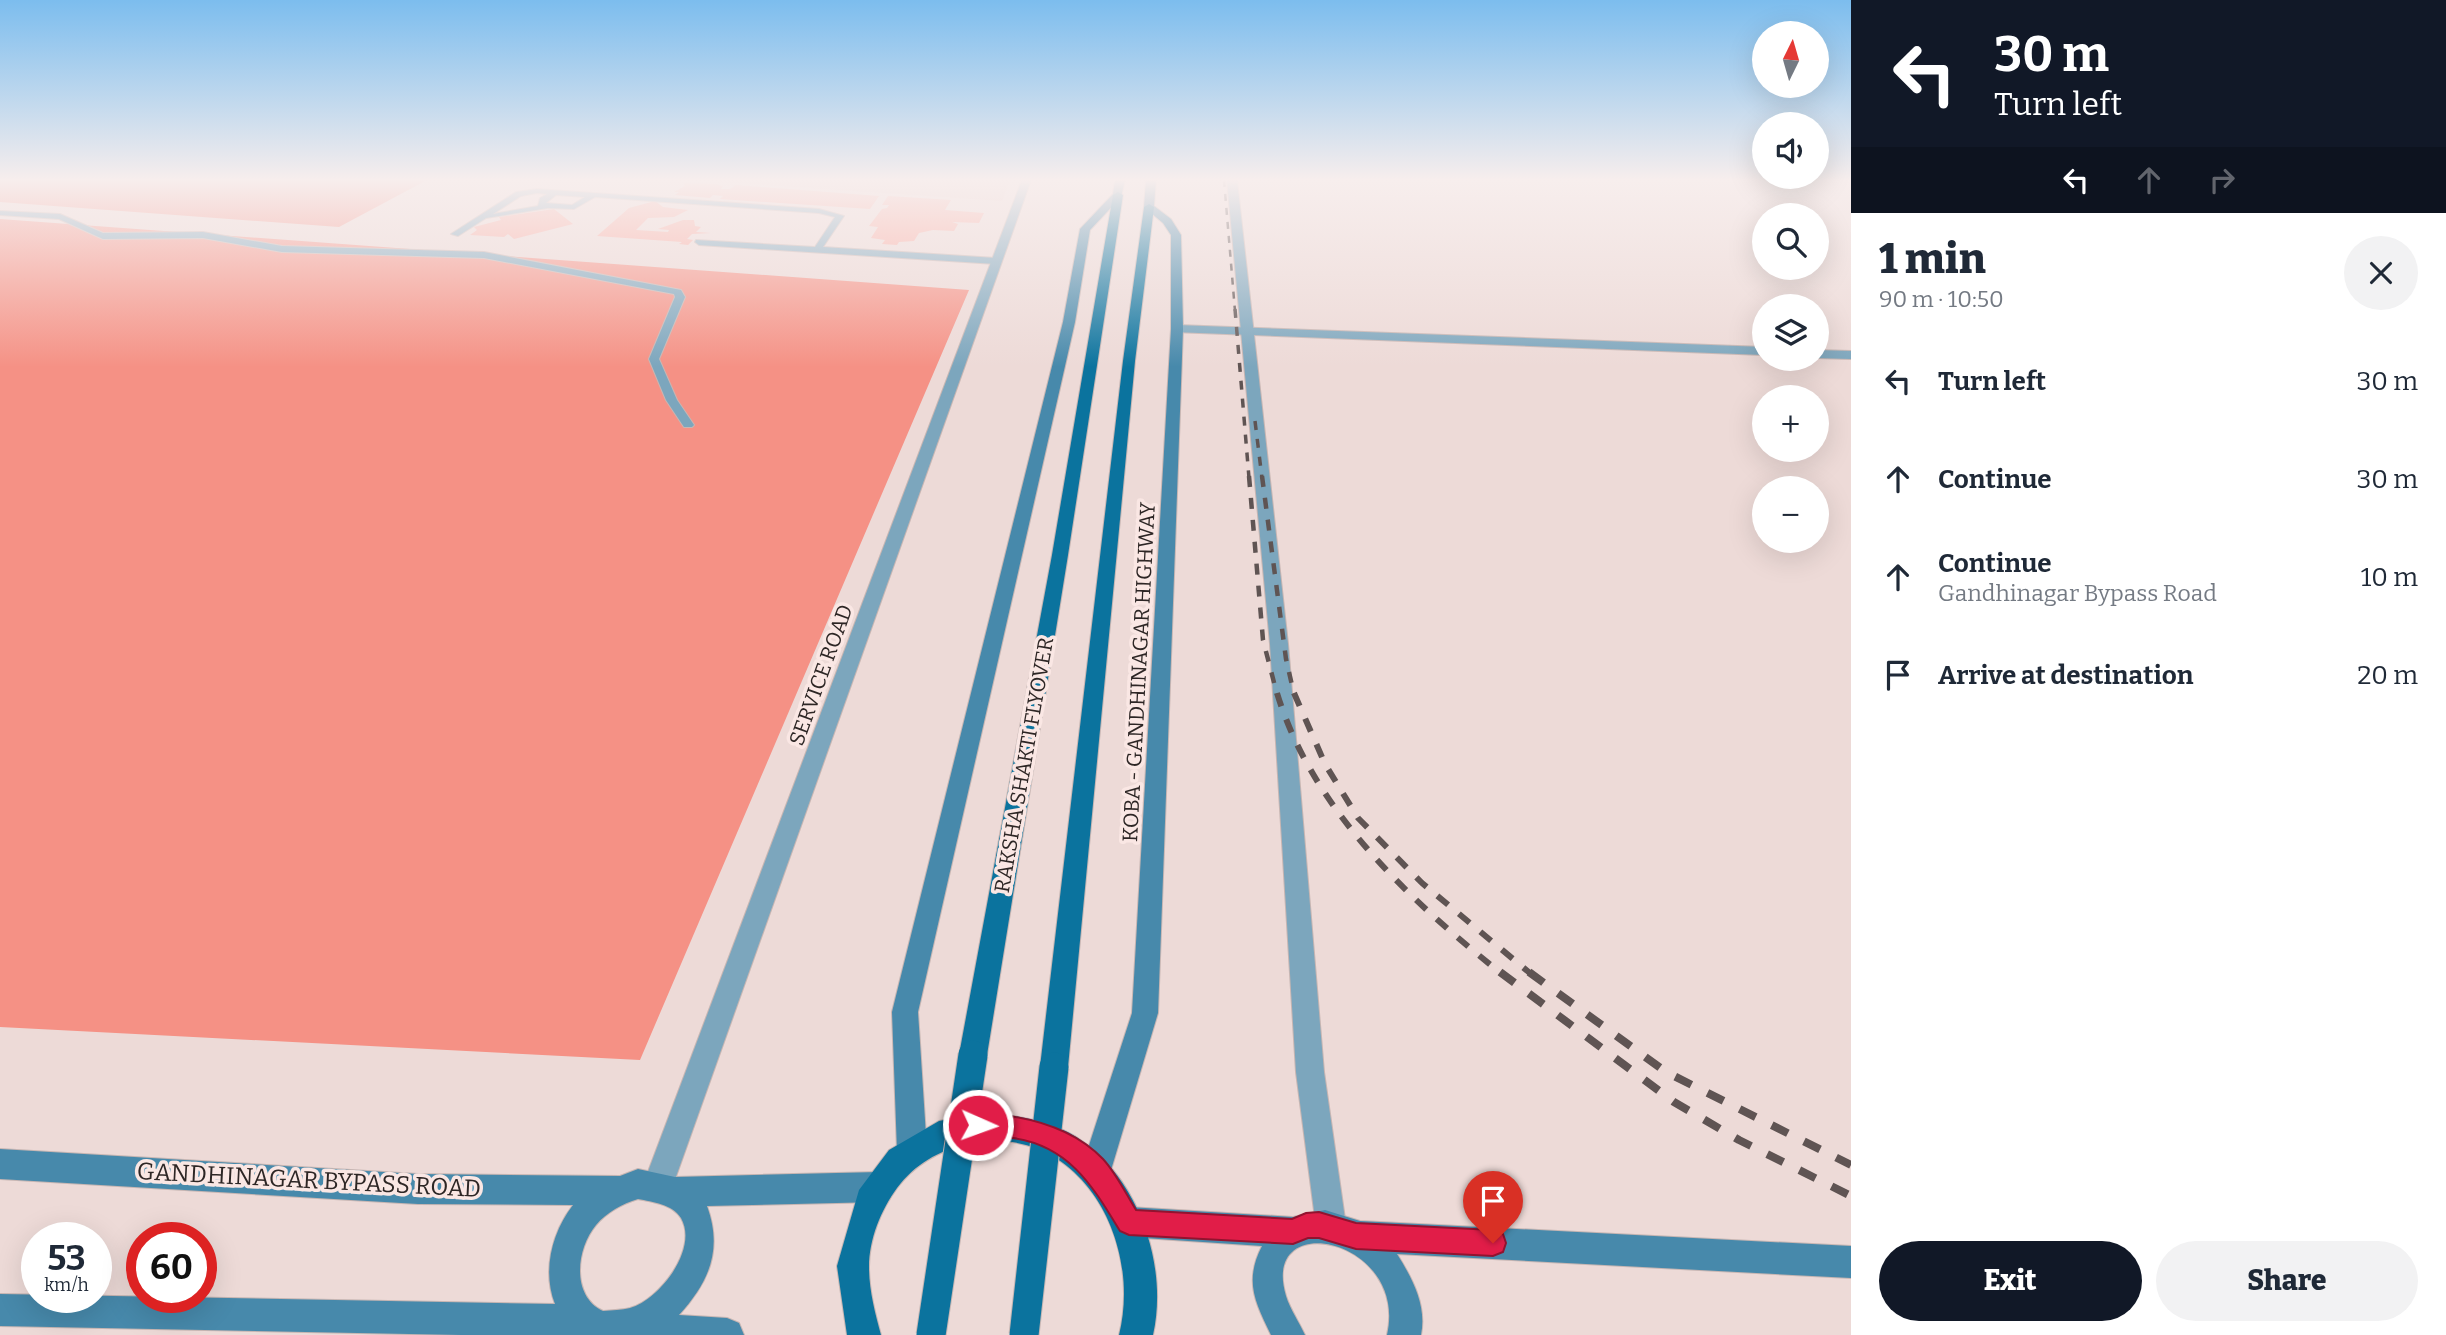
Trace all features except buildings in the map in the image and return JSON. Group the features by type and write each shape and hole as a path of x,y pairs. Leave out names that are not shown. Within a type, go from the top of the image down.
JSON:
{"main road":[{"path":"912,1151 905,1012 1069,321 1083,242"},
{"name":"RAKSHA SHAKTI FLYOVER","path":"930,1335 973,1055 1058,569 1110,242"},
{"path":"1024,1335 1143,242"},
{"name":"KOBA - GANDHINAGAR HIGHWAY","path":"1096,1170 1145,1013 1177,329 1176,242"},
{"path":"864,1335 855,1295 854,1256 863,1219 879,1187 912,1151 955,1131 978,1125 1014,1126 1049,1138 1077,1153 1096,1170 1129,1222 1141,1268 1142,1315 1136,1335"},
{"name":"GANDHINAGAR BYPASS ROAD","path":"0,1164 418,1189 618,1190"},
{"path":"599,1328 575,1311 565,1291 563,1268 581,1220 598,1202 618,1190 638,1184 666,1188 879,1187"},
{"path":"638,1328 662,1316 682,1298 696,1274 701,1249 699,1225 690,1206 666,1188"},
{"path":"1129,1222 1293,1232"},
{"path":"1288,1335 1278,1320 1269,1294 1267,1269 1275,1249 1293,1232 1306,1225 1343,1231 1851,1262"},
{"path":"1343,1231 1377,1253 1394,1275 1404,1300 1407,1326 1404,1335"},
{"path":"0,1310 638,1328 727,1335"}],"street":[{"name":"SERVICE ROAD","path":"666,1188 1003,242"},
{"path":"1238,242 1279,643 1310,1072 1343,1231"},
{"path":"1177,329 1752,352"},
{"path":"1829,354 1851,355"}],"lane":[{"path":"244,242 282,249 484,255 606,281 667,288 678,292 680,298 654,359 664,380 665,394 688,425"},
{"path":"703,242 996,261"},
{"path":"818,250 823,242"}],"shaded area":[{"path":"0,242 318,242 969,290 640,1060 0,1027"}],"railway":[{"path":"1229,242 1235,311"},
{"path":"1235,309 1249,478"},
{"path":"1255,421 1262,478"},
{"path":"1249,476 1263,640 1277,694"},
{"path":"1262,476 1286,659 1294,694"},
{"path":"1277,693 1293,735 1314,775 1339,813 1399,883 1502,974"},
{"path":"1294,693 1325,764 1358,818 1422,883 1531,974"},
{"path":"1500,972 1674,1102 1739,1140 1851,1196"},
{"path":"1529,972 1666,1072 1851,1165"}],"route":[{"path":"978,1125 1014,1126 1049,1138 1077,1153 1096,1170 1129,1222 1293,1232 1306,1225 1319,1225 1331,1226 1356,1236 1493,1243"}]}
